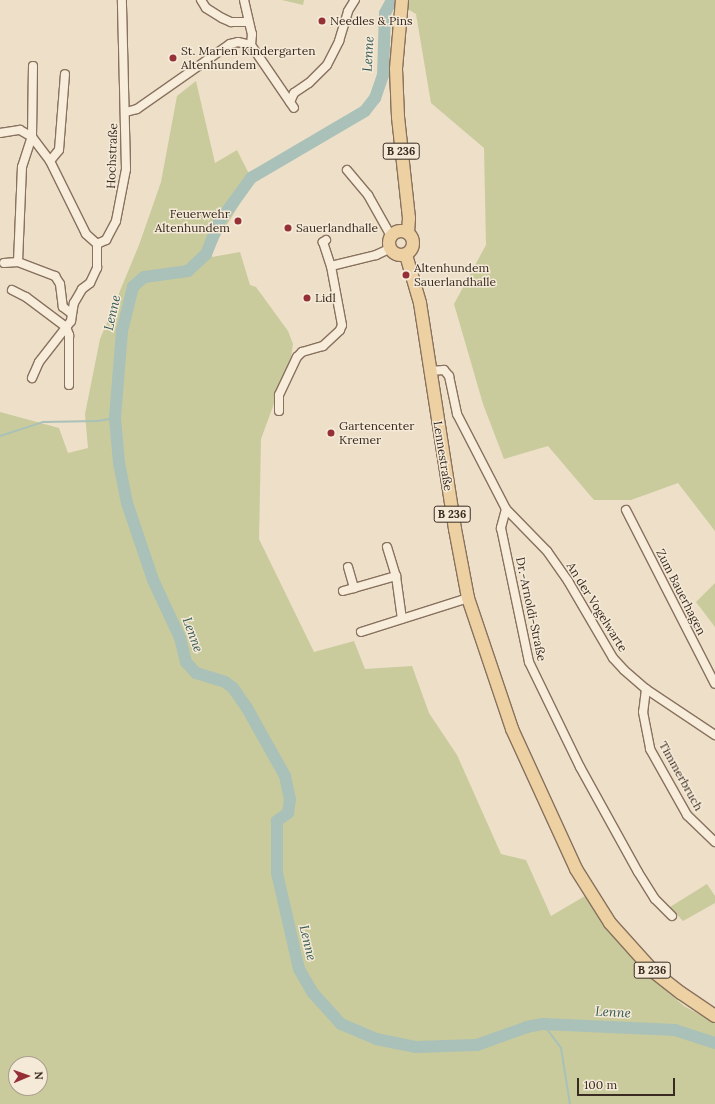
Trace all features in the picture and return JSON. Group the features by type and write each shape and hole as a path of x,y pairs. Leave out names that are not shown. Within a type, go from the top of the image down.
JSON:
{"main road":[{"name":"B 236","path":"402,0 399,26 397,93 409,218 408,233 412,238 413,246 406,255"},
{"path":"406,255 395,254 389,249 391,236 401,231 408,233"},
{"name":"Lennestraße","path":"406,255 420,302 454,529 468,598 486,656 512,729 546,807 576,869 601,910 628,945 654,972 680,994 715,1016"}],"street":[{"name":"Hochstraße","path":"97,244 110,236 120,208 126,169 126,112 122,0"},
{"path":"201,0 206,8 222,18 231,22 248,22"},
{"path":"244,0 252,37 251,45 292,105 294,93 309,82 327,65 339,41 348,11 355,0"},
{"path":"126,112 137,109 230,44 238,42 251,45"},
{"path":"18,262 22,167 32,137 33,66"},
{"path":"50,160 58,150 65,74"},
{"path":"0,133 20,130 32,137 50,160 86,234 97,244 97,268 90,283 82,289 71,313 71,321 39,362 32,378"},
{"path":"347,170 368,195 391,236"},
{"path":"279,411 279,395 296,357 302,352 323,346 340,330 342,325 331,266 324,242 326,240"},
{"path":"331,266 376,255 389,249"},
{"path":"4,263 18,262 55,276 60,284 63,307 71,313"},
{"path":"12,290 26,297 66,327 69,335 69,385"},
{"path":"430,371 444,370 449,376 457,414 506,509"},
{"name":"An der Vogelwarte","path":"506,509 547,551 568,581 614,658 646,689 715,735"},
{"name":"Dr.-Arnoldi-Straße","path":"506,509 502,528 529,662 580,767 638,872 655,899 672,916"},
{"name":"Zum Bauerhagen","path":"626,510 715,684"},
{"path":"387,547 396,576 402,619"},
{"path":"348,566 354,588"},
{"path":"342,591 396,576"},
{"path":"361,632 468,598"},
{"name":"Timmerbruch","path":"646,689 643,712 650,749 688,815 715,842"}],"green space":[{"path":"282,0 304,0 303,5"},
{"path":"408,0 715,0 715,531 678,483 631,500 594,500 548,446 504,459 483,404 454,304 486,245 484,148 431,103 416,14 406,8"},
{"path":"196,81 215,163 237,150 253,182 211,251 212,257 240,252 250,285 256,287 288,331 293,344 291,357 261,439 259,539 314,652 354,641 365,669 412,666 429,713 457,755 501,854 526,860 551,916 585,896 607,929 643,970 684,1006 715,1023 715,1104 0,1104 0,412 59,428 68,453 88,448 85,414 100,339 139,245 161,182 177,96"},
{"path":"715,583 715,627 696,602"},
{"path":"707,884 715,896 715,903 683,921 670,907"}],"waterway":[{"name":"Lenne","path":"392,0 385,13 383,75 375,98 365,111 251,178 219,222 206,254 188,271 144,277 133,287 122,331 115,418 119,463 127,503 153,580 180,638 186,662 196,673 225,682 233,688 247,708 285,776 290,799 288,813 277,821 277,873 299,969 313,993 341,1024 376,1039 416,1047 477,1045 527,1027 543,1024 675,1030 715,1043"},
{"path":"0,436 43,422 98,421 115,418"},
{"path":"543,1024 561,1048 570,1104"}],"place":[{"name":"Needles & Pins","path":"322,21"},
{"name":"St. Marien Kindergarten Altenhundem","path":"173,58"},
{"name":"Feuerwehr Altenhundem","path":"238,221"},
{"name":"Sauerlandhalle","path":"288,228"},
{"name":"Altenhundem Sauerlandhalle","path":"406,275"},
{"name":"Lidl","path":"307,298"},
{"name":"Gartencenter Kremer","path":"331,433"}]}
